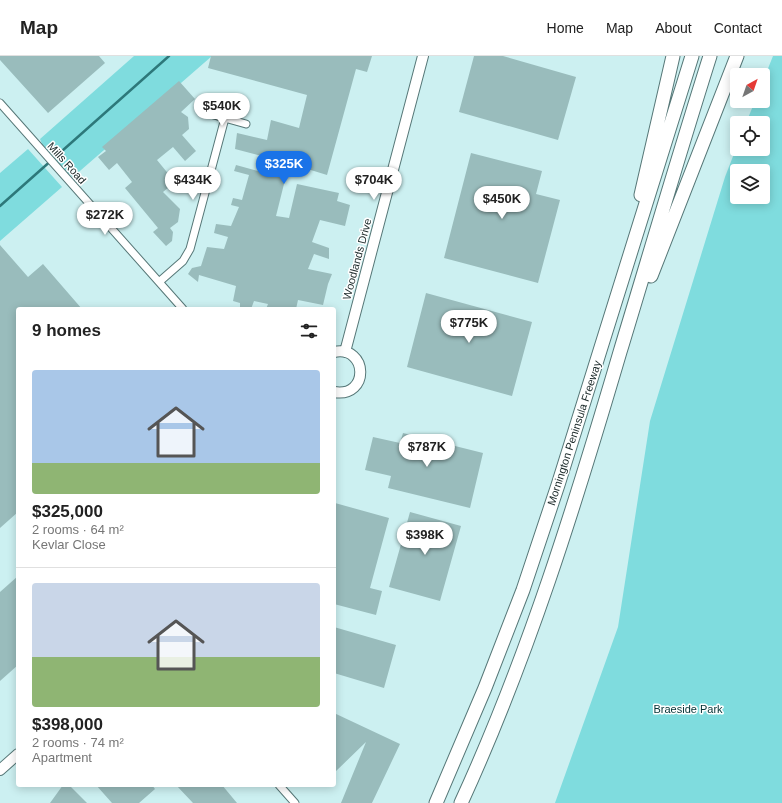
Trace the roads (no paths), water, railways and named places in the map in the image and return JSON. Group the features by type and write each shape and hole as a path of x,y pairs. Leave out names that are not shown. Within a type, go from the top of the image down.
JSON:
{"highway":[{"path":"621,287 673,56"},
{"name":"Mornington Peninsula Freeway","path":"436,803 485,688 522,590 558,485 692,56"},
{"name":"Mornington Peninsula Freeway","path":"462,803 504,702 543,599 584,473 710,56"},
{"path":"543,599 569,531 648,285 737,56"}],"street":[{"name":"Woodlands Drive","path":"345,352 424,56"},
{"name":"Mills Road","path":"0,103 180,307"},
{"path":"203,112 246,124"},
{"path":"159,282 183,261 190,249 224,118"},
{"path":"336,352 345,352 355,358 359,364 360,378 353,388 347,392 336,392"},
{"path":"0,770 16,756"},
{"path":"281,787 295,803"}],"waterway":[{"path":"0,206 169,56"}],"park label":[{"name":"Braeside Park","path":"688,709"}]}
